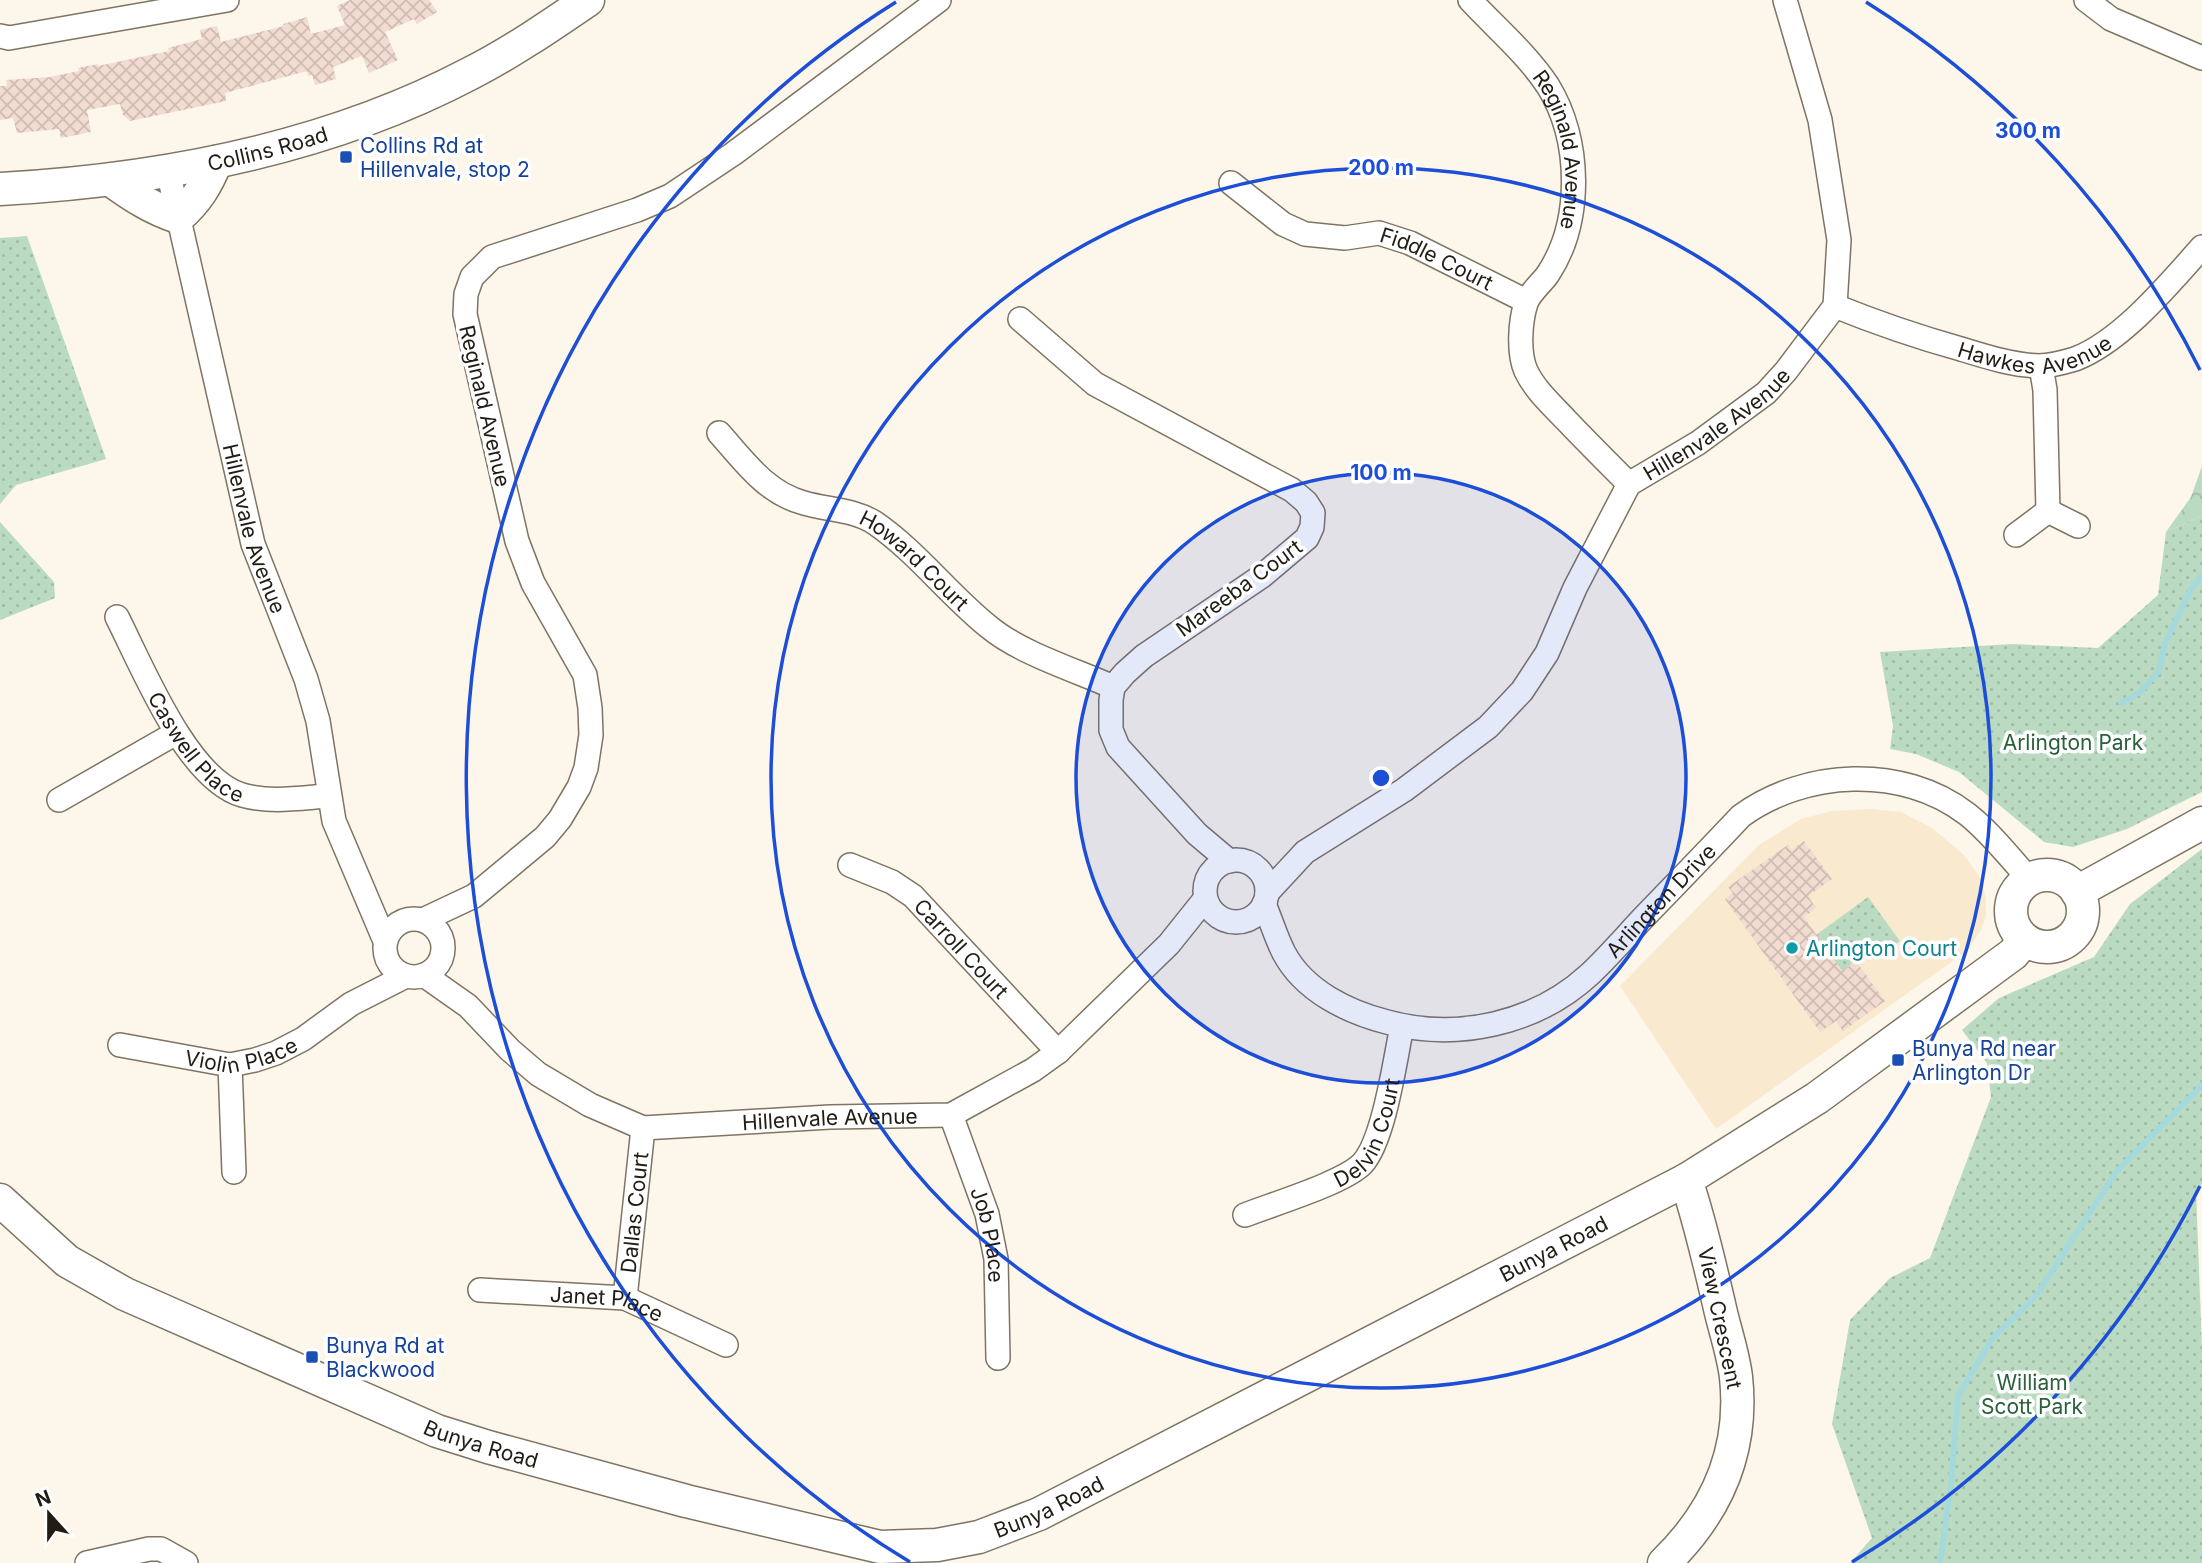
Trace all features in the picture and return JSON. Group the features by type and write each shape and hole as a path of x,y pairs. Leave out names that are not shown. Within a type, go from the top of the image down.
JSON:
{"street":[{"path":"0,36 9,38 227,0"},
{"name":"Collins Road","path":"0,189 111,180 168,172 336,130 404,104 472,73 588,0"},
{"name":"Reginald Avenue","path":"412,920 474,896 531,850 560,819 579,787 586,768 591,735 590,708 584,675 533,583 517,541 506,500 465,314 466,294 472,277 492,257 636,210 670,196 733,154 939,0"},
{"name":"Reginald Avenue","path":"1470,0 1533,67 1549,88 1567,133 1570,149 1573,179 1572,208 1568,225 1549,272 1526,301"},
{"path":"1785,0 1820,120 1839,240 1835,306"},
{"path":"2086,0 2111,19 2202,58"},
{"path":"111,180 140,201 178,217 205,189 216,162"},
{"name":"Hillenvale Avenue","path":"168,172 253,544 306,679 318,721 334,821 386,950"},
{"name":"Fiddle Court","path":"1231,183 1283,224 1305,234 1345,238 1379,233 1410,243 1526,301"},
{"name":"Hawkes Avenue","path":"1835,306 1882,325 2002,361 2042,366 2076,359 2116,336 2202,247"},
{"path":"1526,301 1521,351 1525,369 1543,396 1629,484"},
{"name":"Hillenvale Avenue","path":"1265,899 1305,852 1404,790 1489,727 1522,691 1547,653 1575,588 1629,484 1698,443 1766,393 1835,306"},
{"name":"Mareeba Court","path":"1020,319 1096,384 1292,490 1306,502 1313,513 1312,527 1300,545 1262,576 1144,656 1113,687"},
{"path":"2042,366 2048,511"},
{"name":"Howard Court","path":"719,433 764,483 786,497 854,513 867,519 887,532 989,628 1003,637 1113,687"},
{"path":"2048,511 2078,526"},
{"path":"2016,535 2048,511"},
{"name":"Caswell Place","path":"117,617 176,733 219,783 239,794 263,800 328,796"},
{"path":"1113,687 1111,730 1118,747 1197,834 1220,867"},
{"path":"59,800 176,733"},
{"name":"Arlington Drive","path":"1265,899 1284,954 1302,977 1330,1000 1366,1017 1402,1026 1457,1031 1497,1024 1541,1008 1588,975 1741,816 1761,801 1815,783 1856,779 1894,782 1932,795 1966,813 1994,839 2030,880"},
{"path":"2077,892 2202,823"},
{"name":"Hillenvale Avenue","path":"1253,865 1305,852"},
{"path":"1241,861 1253,865 1264,877 1265,899 1258,913 1230,921 1209,907 1205,899 1205,885 1220,867 1241,861"},
{"name":"Carroll Court","path":"850,865 892,883 913,896 1058,1052"},
{"path":"2050,876 2061,878 2077,892 2083,913 2075,934 2057,946 2035,945 2025,940 2012,920 2014,897 2030,880 2050,876"},
{"name":"Hillenvale Avenue","path":"358,878 412,920"},
{"name":"Reginald Avenue","path":"443,948 474,896"},
{"name":"Hillenvale Avenue","path":"415,976 468,1006 510,1050 538,1074 590,1105 643,1128 830,1117 951,1115 1033,1070 1058,1052 1169,944 1205,899"},
{"path":"412,920 436,928 443,948 437,967 415,976 391,966 386,950 394,926 412,920"},
{"name":"Hillenvale Avenue","path":"1169,944 1230,921"},
{"name":"Arlington Drive","path":"1230,921 1284,954"},
{"name":"Bunya Road","path":"0,1200 67,1261 124,1294 437,1431 881,1555 979,1537 1038,1514 1686,1180 1817,1098 2012,954 2025,940"},
{"name":"Hillenvale Avenue","path":"443,948 468,1006"},
{"name":"Violin Place","path":"351,1004 386,950"},
{"name":"Violin Place","path":"120,1045 230,1065 276,1053 327,1024 351,1004 415,976"},
{"name":"Delvin Court","path":"1245,1215 1341,1178 1361,1165 1378,1136 1402,1026"},
{"path":"230,1065 233,1171"},
{"name":"Job Place","path":"951,1115 987,1214 994,1248 998,1359"},
{"name":"Dallas Court","path":"625,1298 643,1128"},
{"name":"View Crescent","path":"1664,1563 1691,1536 1708,1512 1733,1447 1737,1421 1735,1374 1698,1214 1686,1180"},
{"name":"Janet Place","path":"480,1290 625,1298 726,1345"},
{"path":"87,1563 149,1549 161,1549 186,1563"}],"shaded area":[{"path":"1869,809 1901,812 1932,828 1963,854 1979,876 1986,898 1986,916 1981,930 1967,951 1716,1129 1620,986 1759,845 1801,819 1832,811"}],"green space":[{"path":"27,236 106,459 16,485 0,504 0,238"},
{"path":"2202,466 2202,516 2166,532 2191,497"},
{"name":"Arlington Park","path":"2202,516 2202,792 2127,829 2073,847 2044,842 1959,772 1916,754 1890,749 1893,726 1880,652 2012,644 2098,648 2158,595 2166,532"},
{"path":"0,522 54,582 55,598 0,620"},
{"name":"William Scott Park","path":"2202,849 2202,1184 2196,1190 2202,1349 2202,1563 1850,1563 1872,1538 1832,1424 1850,1320 1890,1278 1930,1258 1991,1097 1987,1063 1962,1030 1999,998 2094,957 2130,904"},
{"path":"1868,897 1900,941 1875,959 1860,958 1842,971 1816,935"}],"building":[{"path":"350,0 429,0 437,12 417,24 414,19 385,32 398,60 369,73 362,56 333,67 336,79 315,85 312,75 308,76 307,71 225,93 226,101 130,121 123,115 120,104 87,110 91,132 61,138 59,129 17,133 13,118 0,120 0,86 7,86 6,80 50,77 79,71 78,68 169,51 168,48 202,39 200,30 217,26 221,42 284,26 283,24 307,17 311,34 345,25 337,6"},
{"name":"Arlington Court","path":"1804,841 1832,879 1808,896 1816,908 1804,917 1842,971 1856,961 1885,1001 1843,1031 1836,1021 1820,1032 1725,899 1733,893 1728,887 1788,845 1792,850"}],"waterway":[{"path":"2121,703 2140,692 2159,671 2165,643 2191,589 2202,576"},
{"path":"1940,1563 1951,1485 1958,1396 1992,1339 2036,1296 2116,1172 2202,1085"}],"place":[{"name":"Collins Rd at Hillenvale, stop 2","path":"346,157"},
{"name":"Arlington Court","path":"1792,948"},
{"name":"Bunya Rd near Arlington Dr","path":"1898,1060"},
{"name":"Bunya Rd at Blackwood","path":"312,1357"}]}
